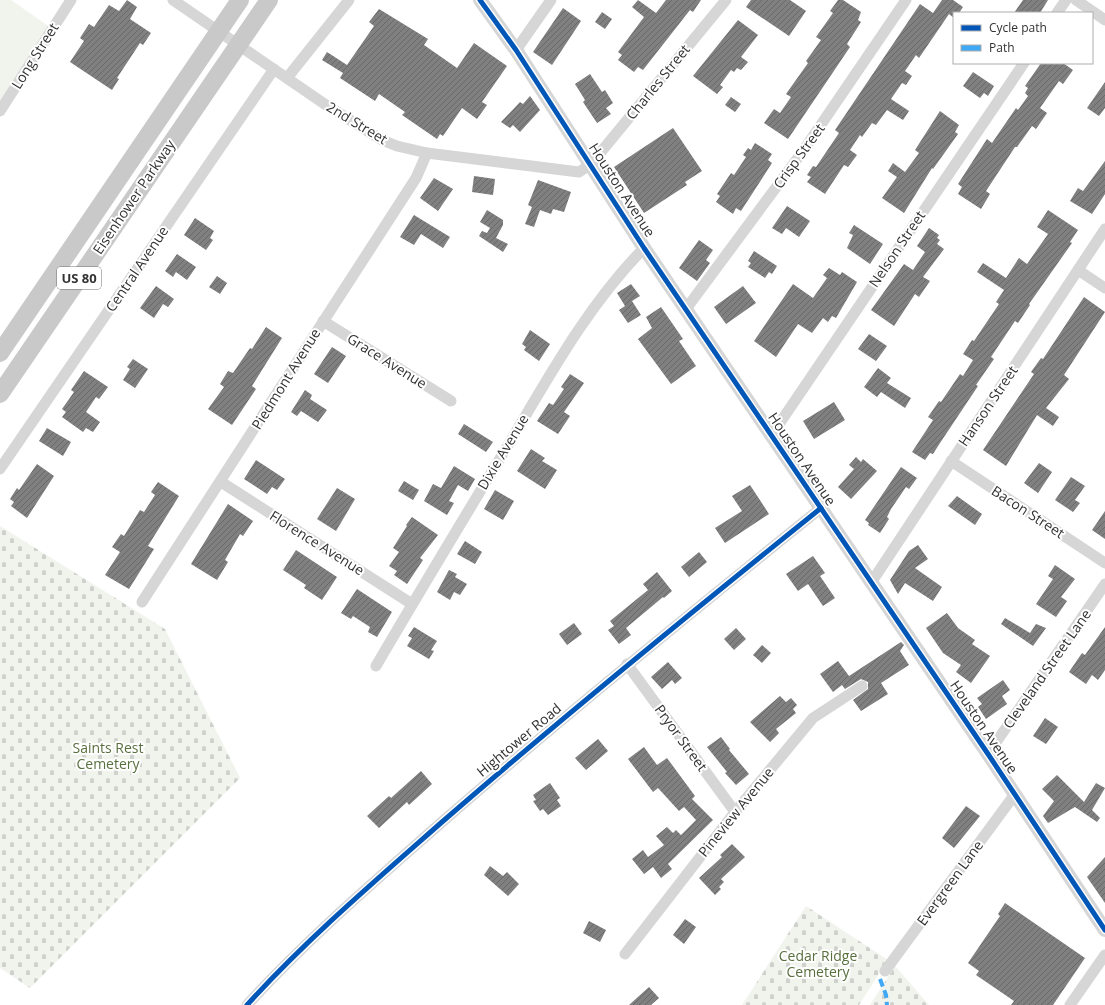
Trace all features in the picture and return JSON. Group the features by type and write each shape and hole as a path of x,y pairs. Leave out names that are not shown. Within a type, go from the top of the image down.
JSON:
{"main road":[{"name":"Eisenhower Parkway","path":"0,353 240,0"},
{"name":"Eisenhower Parkway","path":"0,394 269,0"}],"street":[{"name":"Long Street","path":"0,111 71,0"},
{"name":"2nd Street","path":"173,0 326,106 382,140 397,146 427,153 568,172 579,172 591,164"},
{"path":"287,78 349,0"},
{"name":"Houston Avenue","path":"480,0 516,50 644,248 988,754 1105,930"},
{"path":"516,50 551,0"},
{"name":"Charles Street","path":"591,164 726,0"},
{"name":"Crisp Street","path":"686,309 803,151 906,0"},
{"path":"1058,12 1066,0"},
{"path":"1076,0 1105,20"},
{"name":"Nelson Street","path":"771,436 1023,64"},
{"name":"Central Avenue","path":"0,469 274,69"},
{"name":"Piedmont Avenue","path":"142,602 221,482 416,178 427,153"},
{"name":"Hanson Street","path":"871,584 1105,229"},
{"name":"Dixie Avenue","path":"376,666 563,354 602,295 644,248"},
{"path":"1078,270 1105,288"},
{"name":"Grace Avenue","path":"323,321 451,402"},
{"name":"Bacon Street","path":"951,461 1105,563"},
{"name":"Florence Avenue","path":"221,482 412,604"},
{"name":"Hightower Road","path":"247,1005 310,940 388,870 627,664 821,508"},
{"name":"Cleveland Street Lane","path":"988,754 1105,584"},
{"name":"Pryor Street","path":"627,664 735,812"},
{"name":"Pineview Avenue","path":"625,954 735,812 812,718 862,686"},
{"name":"Evergreen Lane","path":"885,971 1015,794"},
{"path":"1070,1005 1105,955"}],"green space":[{"path":"0,0 11,0 51,28 0,105"},
{"name":"Saints Rest Cemetery","path":"0,526 165,629 240,778 30,988 0,968"},
{"name":"Cedar Ridge Cemetery","path":"806,906 888,960 859,1005 742,1005"},
{"path":"895,966 929,1005 870,1005"}],"building":[{"path":"127,0 137,7 130,19 151,33 143,45 140,43 117,78 119,79 112,90 70,62 84,41 80,38 89,24 94,27 109,5 119,11"},
{"path":"638,0 656,13 666,0 701,0 693,12 690,10 643,70 638,67 634,72 618,60 622,55 618,52 644,17 632,7"},
{"path":"751,0 790,0 806,11 789,36 746,7"},
{"path":"838,0 843,0 861,12 858,20 861,22 847,44 850,47 788,139 764,123 774,109 780,113 791,97 786,94 808,63 806,61 821,40 816,37 833,13 830,11"},
{"path":"942,0 953,0 963,7 960,12 953,12 953,17 949,14 919,58 916,55 905,71 912,76 906,85 902,83 891,99 909,111 903,120 887,110 876,125 872,123 862,137 860,135 850,150 857,155 848,167 844,165 825,194 807,182 811,177 807,175 813,166 816,167 839,133 835,130 920,4 933,13"},
{"path":"1023,0 1048,0 1041,12 1015,12"},
{"path":"563,8 581,21 552,65 533,52"},
{"path":"379,9 428,39 424,45 457,68 474,43 507,66 482,102 487,105 477,119 462,108 443,136 440,134 437,139 402,115 405,112 379,94 375,101 340,78 343,73 322,60 327,52 347,65 374,26 369,22"},
{"path":"602,12 612,19 605,29 595,22"},
{"path":"738,20 758,35 741,57 748,62 741,70 737,68 734,72 731,70 720,85 723,87 717,94 693,76"},
{"path":"1040,64 1064,64 1073,70 1063,84 1059,81 1040,108 1047,113 1036,129 1032,126 1017,147 1015,147 986,191 990,194 981,209 958,194 962,187 958,184 987,139 992,143 1016,108 1018,110 1028,96 1025,93 1028,88 1025,86"},
{"path":"973,72 994,86 988,96 984,93 980,98 963,86"},
{"path":"590,74 602,92 605,90 613,103 606,108 611,114 597,123 583,102 585,100 575,84"},
{"path":"1105,82 1105,108 1099,116 1087,108"},
{"path":"530,96 540,110 520,132 513,125 510,128 501,122 520,102 523,104"},
{"path":"731,97 741,104 735,112 725,105"},
{"path":"940,111 959,125 955,132 958,134 933,169 932,168 904,213 882,198 897,177 888,171 893,163 905,172 919,153 915,150"},
{"path":"673,128 702,171 685,182 687,185 644,213 614,167"},
{"path":"755,143 772,154 768,160 772,163 741,211 736,208 733,214 716,202 720,196 717,194 731,173 734,175 746,157 743,155 748,148 751,150"},
{"path":"1105,161 1105,194 1092,214 1070,201 1078,188 1083,191"},
{"path":"474,176 495,179 493,195 472,192"},
{"path":"434,178 453,189 438,211 420,198"},
{"path":"538,180 571,192 564,212 553,209 551,214 540,210 534,227 525,224 532,207 528,205"},
{"path":"787,206 810,221 799,237 786,228 782,234 772,228"},
{"path":"487,210 503,220 503,225 496,238 508,244 503,252 479,236 482,231 487,233 490,228 480,222"},
{"path":"1048,210 1078,230 1070,242 1072,243 1029,304 1030,305 1018,323 1015,321 991,357 994,359 976,385 978,386 933,454 930,453 925,460 912,452 933,420 928,417 939,401 941,402 960,374 963,376 973,360 963,354 972,340 974,341 999,304 996,302 1004,290 977,272 983,263 1006,278 1019,258 1027,264 1048,234 1037,227"},
{"path":"414,215 450,237 443,248 421,234 414,245 400,237"},
{"path":"195,218 214,231 210,238 213,240 206,250 184,235"},
{"path":"854,225 883,244 870,264 847,248 853,235 849,233"},
{"path":"929,228 939,235 937,238 940,240 937,244 944,249 923,277 930,281 919,297 915,294 894,326 871,310 904,264 913,270 925,252 917,246"},
{"path":"699,240 713,250 706,260 710,263 697,281 679,268"},
{"path":"754,251 777,266 772,274 769,272 765,278 748,267 751,263 748,261"},
{"path":"177,254 196,267 187,280 176,272 173,277 165,271"},
{"path":"829,268 840,275 842,272 857,282 836,318 832,316 828,322 823,318 812,333 798,324 776,357 754,341 793,284 813,298 827,278 823,275"},
{"path":"217,276 227,283 220,294 209,287"},
{"path":"631,284 640,296 632,301 641,315 628,323 619,310 625,306 617,293"},
{"path":"156,286 174,299 168,307 163,304 154,318 140,308"},
{"path":"743,286 756,303 726,324 714,307"},
{"path":"1084,297 1105,312 1064,375 1069,379 1046,408 1059,417 1053,426 1037,415 1006,466 983,450 1034,374 1031,372 1041,358 1043,359"},
{"path":"661,307 683,339 679,341 696,366 671,384 638,339 652,328 646,317"},
{"path":"266,327 282,338 252,386 256,389 232,425 208,409 224,387 220,384 228,371 233,373 250,348 252,349"},
{"path":"530,330 550,344 539,361 524,350 526,347 522,344"},
{"path":"869,334 887,346 876,361 858,349"},
{"path":"332,347 346,356 328,383 314,374"},
{"path":"133,359 148,369 135,388 123,380 130,369 127,367"},
{"path":"878,368 891,378 887,383 911,398 905,408 881,392 877,397 864,387"},
{"path":"84,371 108,387 99,399 96,397 86,412 100,422 93,432 86,428 83,432 62,417 66,412 62,409 74,392 71,390"},
{"path":"570,374 584,383 564,412 570,416 558,434 537,421 549,403 553,405 564,389 561,387"},
{"path":"305,390 312,395 310,399 327,410 318,422 301,411 297,416 291,412"},
{"path":"834,402 845,420 814,439 803,421"},
{"path":"464,424 493,442 486,452 458,434"},
{"path":"47,428 71,442 63,456 39,441"},
{"path":"531,449 545,458 542,461 557,470 545,489 517,471"},
{"path":"856,457 861,462 863,459 877,471 851,499 838,487 854,469 849,465"},
{"path":"256,460 285,479 277,490 272,487 267,494 244,479"},
{"path":"1039,463 1052,472 1038,493 1024,483"},
{"path":"37,464 54,476 27,518 11,506 14,502 10,499 17,488 19,490"},
{"path":"454,466 475,479 468,491 458,485 449,501 454,503 447,515 424,501 433,484 441,488"},
{"path":"901,467 917,478 909,489 906,487 891,509 887,517 889,519 880,533 868,525 869,523 865,520"},
{"path":"1071,477 1085,486 1075,500 1080,503 1073,512 1055,500"},
{"path":"404,481 419,490 413,500 398,491"},
{"path":"158,482 179,496 148,546 154,549 129,589 105,575 120,552 112,547 121,534 124,536 140,510 144,512 155,495 151,492"},
{"path":"750,485 769,514 725,543 715,528 742,511 732,496"},
{"path":"337,488 355,499 336,531 317,519"},
{"path":"495,490 514,501 503,520 484,509"},
{"path":"957,496 982,514 975,525 948,506"},
{"path":"228,504 253,521 243,536 240,534 225,560 228,562 217,580 191,564"},
{"path":"1105,511 1105,539 1092,530"},
{"path":"412,517 438,535 420,558 423,560 407,584 394,575 397,571 389,566 399,552 393,548"},
{"path":"465,541 482,552 475,564 457,554"},
{"path":"918,545 928,559 915,568 942,587 933,601 905,583 898,594 890,580 909,551"},
{"path":"296,550 337,577 322,600 304,588 306,585 283,570"},
{"path":"699,552 707,562 689,577 681,567"},
{"path":"813,556 825,573 820,576 835,598 823,606 808,584 798,591 786,574"},
{"path":"1055,565 1075,579 1061,597 1067,601 1056,617 1036,604 1053,579 1048,576"},
{"path":"449,570 457,574 455,577 467,584 460,595 454,592 450,600 437,592"},
{"path":"657,572 672,591 626,628 631,635 619,644 608,630 614,626 610,621 648,590 643,584"},
{"path":"357,589 392,612 377,637 368,632 370,627 353,616 351,619 341,613"},
{"path":"947,613 958,628 975,640 972,644 990,656 971,683 956,672 961,665 943,653 926,628"},
{"path":"1005,618 1030,633 1036,624 1046,628 1033,646 1001,624"},
{"path":"574,623 582,634 567,645 559,634"},
{"path":"414,627 437,641 431,650 434,651 429,659 407,646 412,638 408,636"},
{"path":"1105,627 1105,670 1098,680 1092,675 1086,684 1069,672 1082,653 1085,655"},
{"path":"736,628 746,639 734,650 724,639"},
{"path":"901,642 904,645 900,651 909,665 881,683 888,694 861,711 853,700 868,689 868,682 861,679 845,689 842,685 833,692 820,674 838,661 849,676"},
{"path":"762,645 771,653 762,663 753,655"},
{"path":"668,662 682,678 675,684 672,680 662,689 651,677"},
{"path":"1003,680 1010,690 1002,696 1007,704 986,719 978,707 982,704 977,698"},
{"path":"780,696 786,702 791,698 797,705 793,709 796,713 776,729 779,733 770,742 750,722"},
{"path":"1045,718 1058,727 1046,744 1033,736"},
{"path":"721,737 730,749 729,750 749,774 736,785 725,773 727,772 707,747"},
{"path":"598,739 608,751 586,770 575,758"},
{"path":"644,747 657,765 667,758 695,796 692,799 713,820 668,864 672,869 661,878 653,867 644,874 632,859 643,850 648,857 664,845 656,836 667,827 673,833 676,830 681,835 696,820 684,807 679,811 658,788 653,792 628,759"},
{"path":"421,771 432,784 409,805 407,802 379,828 367,816 389,796 391,798"},
{"path":"1057,775 1084,802 1096,783 1105,788 1092,810 1100,818 1097,822 1075,807 1048,823 1043,816 1054,801 1042,789"},
{"path":"550,783 560,798 557,800 561,806 548,815 543,809 540,811 533,801 536,800 533,795"},
{"path":"966,806 980,816 954,848 942,838"},
{"path":"732,844 745,857 721,879 724,882 719,887 721,889 715,895 699,878 722,857 720,855"},
{"path":"1105,857 1105,903 1087,877"},
{"path":"490,866 503,876 507,872 519,884 508,896 484,875"},
{"path":"1005,903 1085,958 1053,1005 1011,1005 1014,1001 976,975 979,971 968,963 1000,916 998,914"},
{"path":"685,919 696,927 684,944 673,935"},
{"path":"589,921 606,930 600,942 583,933"},
{"path":"649,987 659,998 651,1005 629,1005"}],"marked path":[{"path":"880,979 886,995 887,1005"}],"cycle path":[{"path":"480,0 516,50 644,248 988,754 1105,930"},
{"path":"247,1005 317,934 442,822 583,702 821,508"}]}
